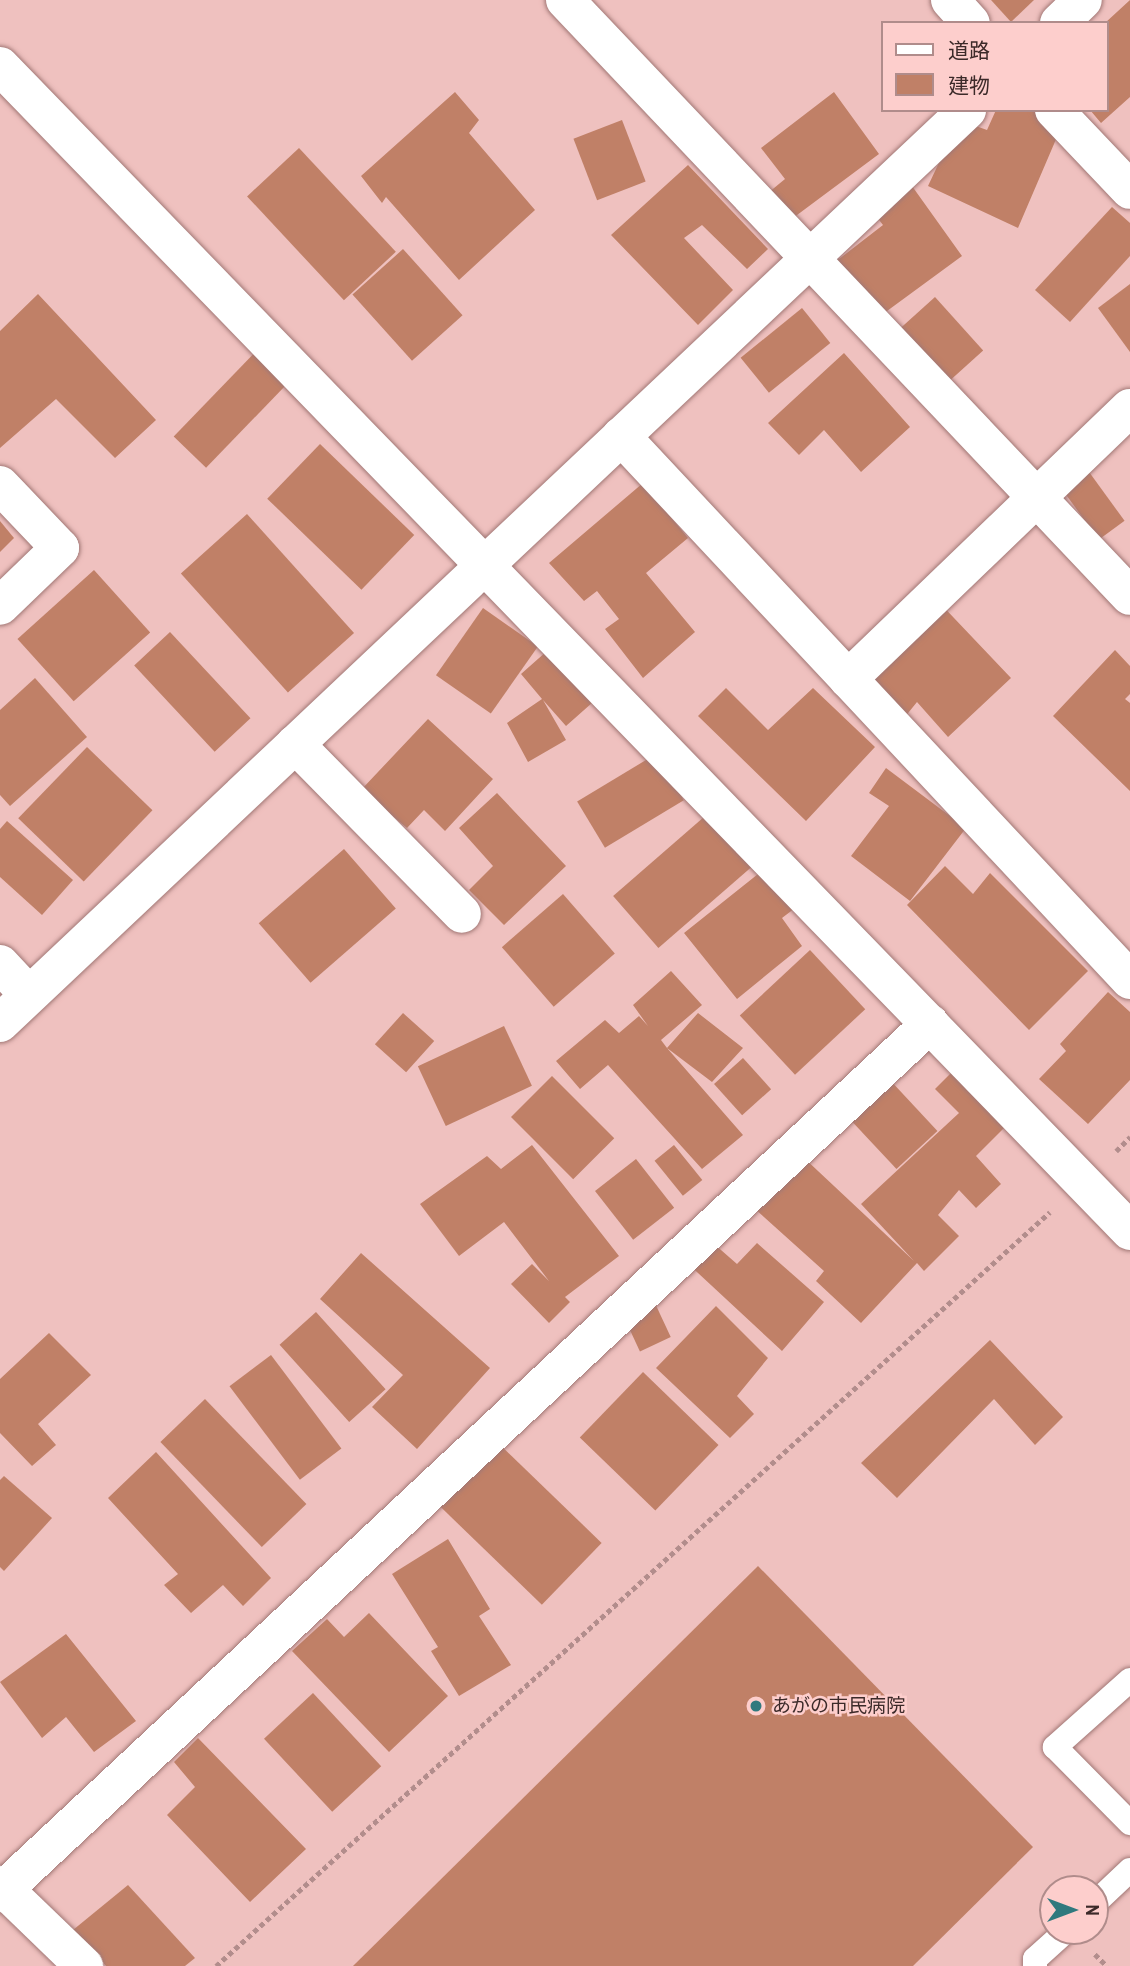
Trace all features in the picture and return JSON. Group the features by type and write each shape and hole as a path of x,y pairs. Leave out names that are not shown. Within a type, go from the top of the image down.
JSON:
{"street":[{"path":"565,0 1130,596"},
{"path":"950,0 969,21"},
{"path":"1061,21 1083,0"},
{"path":"0,66 1130,1231"},
{"path":"0,1023 965,112"},
{"path":"1057,112 1130,190"},
{"path":"848,679 1130,408"},
{"path":"621,436 1130,980"},
{"path":"0,485 60,548 0,606"},
{"path":"295,744 462,914"},
{"path":"0,964 29,995"},
{"path":"84,1966 1,1889 930,1024"}],"lane":[{"path":"1130,1680 1055,1747 1130,1823"},
{"path":"1109,1890 1130,1870"},
{"path":"1035,1966 1035,1959 1050,1945"}],"path":[{"path":"216,1966 1084,1182 1130,1137"}],"building":[{"path":"991,0 1034,0 1012,21"},
{"path":"1130,0 1130,97 1101,123 1092,112 1109,112 1107,21"},
{"path":"455,92 479,120 469,133 535,210 459,280 386,197 382,203 361,176"},
{"path":"834,92 879,154 789,221 768,193 785,179 761,148"},
{"path":"995,112 1040,112 1063,123 1018,228 928,186 959,120 987,130"},
{"path":"622,120 646,182 597,200 573,139"},
{"path":"299,148 396,252 344,300 247,196"},
{"path":"688,165 768,249 747,269 702,225 684,238 733,290 698,325 611,235"},
{"path":"907,179 962,256 872,322 830,266 883,225 869,207"},
{"path":"1112,207 1130,223 1130,256 1070,322 1035,290"},
{"path":"403,249 463,315 412,361 352,295"},
{"path":"1130,284 1130,352 1098,308"},
{"path":"38,294 156,420 115,458 56,399 0,448 0,331"},
{"path":"935,297 983,351 948,382 900,328"},
{"path":"802,308 830,343 769,393 741,358"},
{"path":"264,343 296,374 206,468 174,437"},
{"path":"844,353 910,427 861,472 824,430 799,455 768,423"},
{"path":"320,444 414,535 361,590 267,499"},
{"path":"1084,465 1125,521 1099,540 1058,484"},
{"path":"643,483 688,538 646,573 695,632 643,678 605,629 619,619 597,591 584,601 549,563"},
{"path":"247,514 354,633 288,692 181,574"},
{"path":"0,521 14,538 0,552"},
{"path":"94,570 150,632 74,701 17,639"},
{"path":"935,598 1011,678 948,737 917,702 900,723 865,685"},
{"path":"483,608 538,646 491,714 436,675"},
{"path":"170,632 250,718 215,752 134,665"},
{"path":"556,643 601,695 566,726 543,700 566,740 528,762 507,723 542,699 521,674"},
{"path":"1115,650 1130,666 1130,694 1125,699 1130,703 1130,791 1053,716"},
{"path":"35,678 87,737 10,806 0,795 0,710"},
{"path":"726,688 768,730 813,688 875,747 806,821 698,716"},
{"path":"428,719 493,779 445,831 424,810 407,828 361,790"},
{"path":"87,747 152,810 84,881 18,818"},
{"path":"656,754 684,800 605,848 577,801"},
{"path":"886,768 966,828 910,901 851,856 889,806 869,793"},
{"path":"497,793 566,866 504,925 469,890 493,866 459,828"},
{"path":"712,810 757,862 658,948 613,896"},
{"path":"7,821 73,880 42,915 0,877 0,829"},
{"path":"344,849 396,909 311,983 259,923"},
{"path":"768,866 799,905 782,918 802,946 737,999 684,933"},
{"path":"945,866 973,894 990,873 1088,971 1029,1030 907,905"},
{"path":"563,894 615,954 554,1007 502,947"},
{"path":"810,950 865,1009 795,1075 740,1015"},
{"path":"671,971 702,1005 661,1040 743,1135 702,1169 608,1065 580,1089 556,1061 605,1020 619,1033 639,1016 648,1026 633,1005"},
{"path":"1108,992 1130,1012 1130,1080 1088,1124 1039,1079 1066,1051 1060,1044"},
{"path":"403,1013 434,1041 406,1072 375,1044"},
{"path":"698,1013 743,1048 712,1082 667,1048"},
{"path":"504,1026 532,1086 446,1126 418,1066"},
{"path":"743,1058 771,1089 742,1115 714,1084"},
{"path":"959,1065 1011,1121 976,1156 1001,1184 976,1208 959,1190 938,1215 959,1236 924,1271 917,1263 861,1323 816,1281 824,1271 754,1208 802,1156 914,1261 861,1204 959,1113 935,1089"},
{"path":"552,1076 614,1138 573,1179 511,1117"},
{"path":"889,1079 937,1131 896,1169 848,1117"},
{"path":"532,1145 619,1256 565,1297 570,1302 549,1323 511,1284 532,1264 549,1281 504,1222 459,1256 420,1204 487,1156 501,1169"},
{"path":"674,1145 702,1180 683,1196 655,1161"},
{"path":"636,1159 674,1208 633,1240 595,1191"},
{"path":"705,1236 737,1264 757,1243 824,1302 782,1351 684,1260"},
{"path":"361,1253 490,1368 417,1449 372,1407 403,1375 320,1299"},
{"path":"653,1299 671,1337 640,1351 622,1313"},
{"path":"716,1306 768,1358 737,1396 754,1414 730,1438 656,1368"},
{"path":"316,1312 386,1389 349,1422 280,1345"},
{"path":"49,1333 91,1375 38,1424 56,1445 32,1466 0,1433 0,1379"},
{"path":"990,1340 1063,1417 1035,1445 994,1399 897,1498 861,1463"},
{"path":"271,1355 341,1448 300,1480 229,1386"},
{"path":"643,1372 719,1445 655,1510 580,1437"},
{"path":"205,1399 306,1504 262,1547 160,1442"},
{"path":"493,1438 602,1543 542,1605 433,1500"},
{"path":"156,1452 271,1578 243,1606 223,1585 191,1613 164,1585 178,1574 108,1498"},
{"path":"4,1476 52,1518 4,1571 0,1567 0,1480"},
{"path":"448,1539 490,1609 479,1616 511,1665 459,1696 431,1651 438,1647 392,1574"},
{"name":"あがの市民病院","path":"758,1566 1033,1847 913,1966 353,1966"},
{"path":"369,1613 448,1696 389,1752 292,1651 327,1619 344,1637"},
{"path":"66,1634 136,1721 94,1752 66,1717 42,1738 0,1682"},
{"path":"313,1693 381,1766 332,1812 264,1739"},
{"path":"198,1738 306,1849 250,1902 167,1815 195,1787 174,1762"},
{"path":"128,1885 195,1958 185,1966 106,1966 73,1930"}],"place":[{"name":"あがの市民病院","path":"756,1706"}]}
